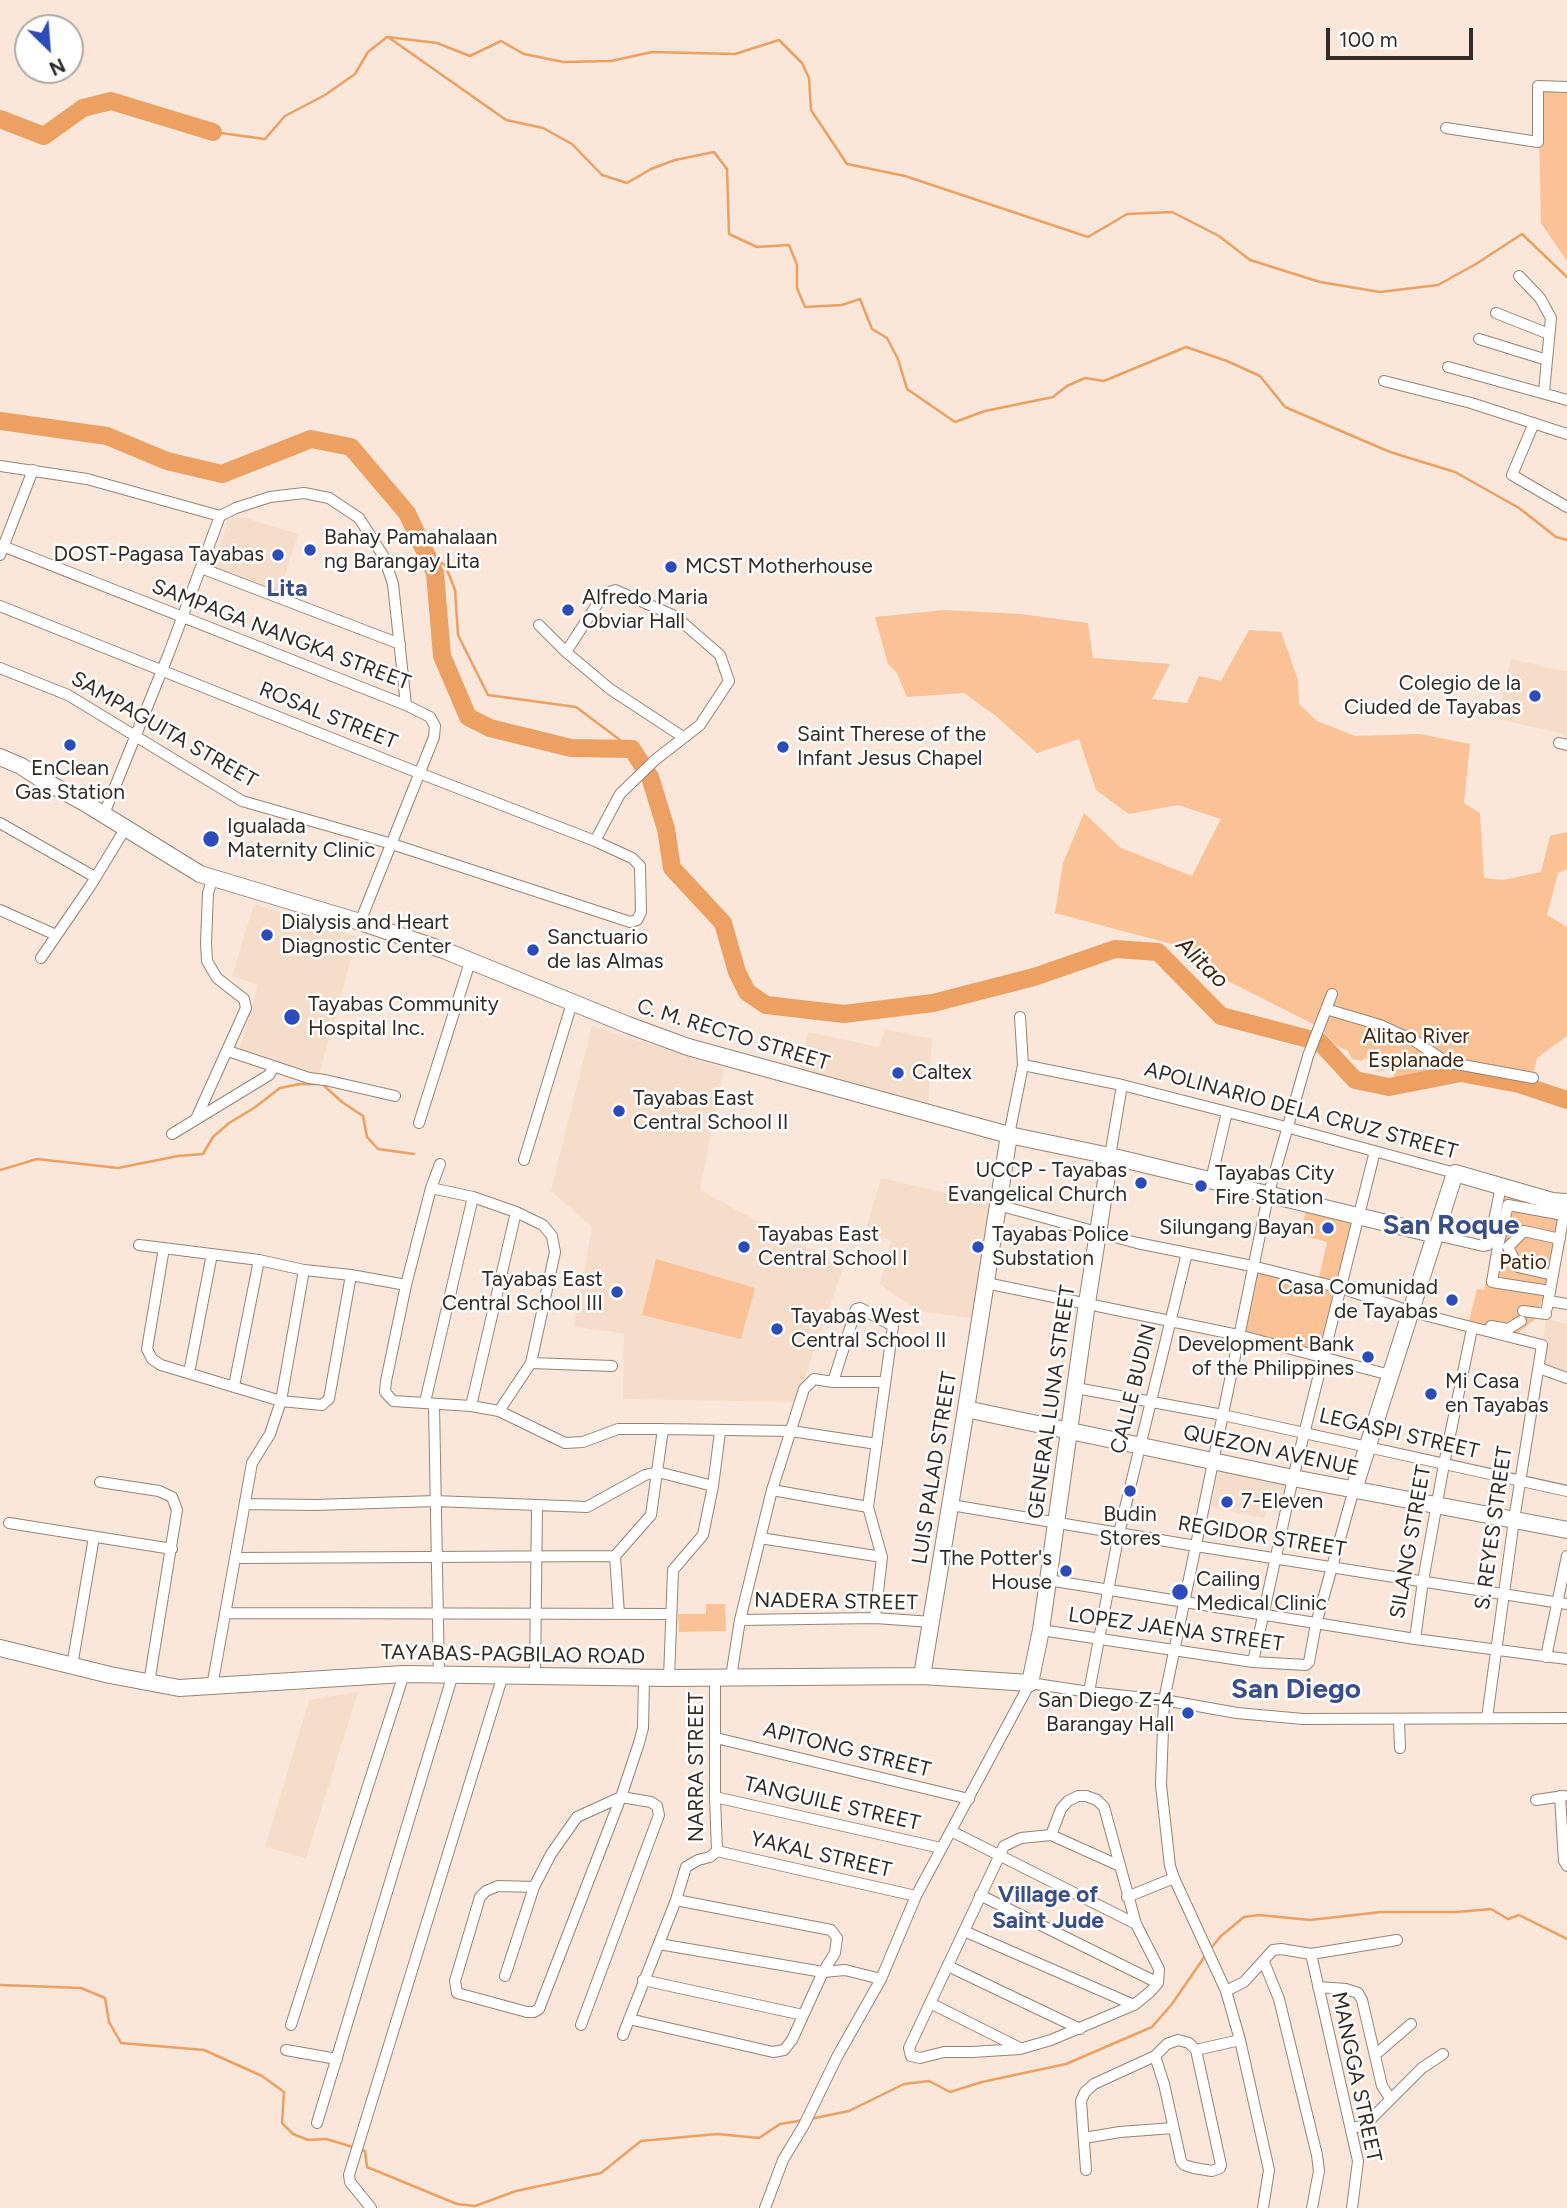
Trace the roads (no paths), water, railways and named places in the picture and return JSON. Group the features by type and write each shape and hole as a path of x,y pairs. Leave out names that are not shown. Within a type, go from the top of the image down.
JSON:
{"main road":[{"name":"C. M. RECTO STREET","path":"0,757 22,766 200,874 446,951 572,1003 688,1046 1009,1135 1110,1156 1436,1235"},
{"name":"LUIS PALAD STREET","path":"922,1676 1009,1135"},
{"name":"GENERAL LUNA STREET","path":"1030,1684 1041,1630 1110,1156"},
{"name":"APOLINARIO DELA CRUZ STREET","path":"1455,1173 1566,1207"},
{"path":"1354,1489 1455,1173"},
{"name":"QUEZON AVENUE","path":"966,1409 1293,1478 1567,1530"},
{"name":"TAYABAS-PAGBILAO ROAD","path":"1,1651 179,1688 404,1674 644,1678 922,1676 1030,1684"}],"street":[{"path":"1446,128 1538,142 1538,86 1567,87"},
{"path":"1519,276 1540,298 1551,318 1544,392"},
{"path":"1496,313 1549,334"},
{"path":"1479,339 1547,359"},
{"path":"1448,367 1567,400"},
{"path":"1384,381 1471,403 1567,434"},
{"path":"1534,423 1512,475 1567,507"},
{"path":"0,466 87,479 220,516 270,497 304,493 329,498 359,518 384,557 393,584 406,705"},
{"path":"1,549 33,470"},
{"path":"104,814 220,516"},
{"name":"SAMPAGA NANGKA STREET","path":"1,549 182,617 406,705 430,717 435,726 434,737 419,774"},
{"path":"201,568 400,644"},
{"path":"566,652 603,595 615,590 675,616 720,655 729,681 700,725 654,760 620,794 595,841"},
{"name":"ROSAL STREET","path":"0,606 419,774 595,841 632,859 640,866 641,912 637,920 630,922"},
{"path":"539,625 610,689 683,737"},
{"name":"SAMPAGUITA STREET","path":"0,668 68,695 242,801 392,844 630,922"},
{"path":"360,922 419,774"},
{"path":"0,823 95,877"},
{"path":"41,958 125,829"},
{"path":"196,1119 246,1007 244,999 218,978 207,961 208,893 212,877"},
{"path":"0,910 56,935"},
{"path":"419,1124 470,962"},
{"path":"1262,2208 1269,2170 1240,2040 1226,1991 1174,1878 1161,1785 1164,1700 1268,1196 1308,1056 1332,994"},
{"path":"524,1160 572,1003"},
{"path":"1326,1009 1380,1026 1415,1041 1446,1062 1533,1078"},
{"name":"LUIS PALAD STREET","path":"1009,1135 1023,1065 1020,1017"},
{"path":"228,1051 309,1079 325,1080 395,1096"},
{"name":"APOLINARIO DELA CRUZ STREET","path":"1023,1065 1227,1112 1455,1173"},
{"path":"172,1134 269,1075 273,1068"},
{"name":"GENERAL LUNA STREET","path":"1110,1156 1122,1086"},
{"path":"1211,1180 1227,1112"},
{"path":"1253,1662 1293,1478 1375,1151"},
{"path":"440,1164 431,1188 406,1285 386,1381 386,1392 393,1402 471,1406 499,1411 565,1443 583,1442 618,1429 663,1429 791,1432 877,1444"},
{"path":"1501,1186 1492,1282 1548,1303 1567,1304"},
{"path":"431,1188 472,1197 516,1212 543,1225 552,1236 555,1252 531,1363 499,1411"},
{"path":"317,2123 446,1675 438,1614 430,1404 472,1197"},
{"path":"998,1205 1097,1232 1341,1288 1412,1312 1472,1326 1508,1329 1522,1316 1548,1303"},
{"path":"1496,1245 1508,1205 1566,1207 1548,1303"},
{"path":"471,1406 516,1212"},
{"path":"1496,1245 1524,1231 1560,1239"},
{"name":"C. M. RECTO STREET","path":"1436,1235 1483,1246 1496,1245"},
{"path":"139,1245 259,1260 304,1270 406,1285"},
{"path":"1496,1245 1518,1267 1553,1275"},
{"path":"164,1248 147,1349 152,1359 161,1365 281,1401 322,1405 329,1399 351,1275"},
{"name":"CALLE BUDIN","path":"1089,1692 1119,1533 1187,1253"},
{"path":"189,1373 212,1254"},
{"path":"234,1386 259,1260"},
{"path":"212,1687 252,1463 270,1434 281,1401 304,1270"},
{"path":"986,1283 1238,1335 1390,1375"},
{"path":"874,1618 883,1557 868,1507 893,1326 860,1308 854,1311 833,1382 885,1381"},
{"name":"S. REYES STREET","path":"1472,1326 1542,1345 1514,1520 1487,1718"},
{"name":"SILANG STREET","path":"1415,1639 1444,1464 1472,1326"},
{"path":"531,1363 612,1366"},
{"path":"1539,1368 1567,1378"},
{"name":"NARRA STREET","path":"624,2035 687,1867 717,1851 716,1738 723,1677 772,1490 804,1389 814,1379 833,1382"},
{"name":"LEGASPI STREET","path":"1076,1388 1223,1415 1567,1491"},
{"path":"618,1614 615,1556 651,1515 663,1429"},
{"path":"670,1678 673,1570 703,1535 720,1432"},
{"path":"245,1504 315,1505 435,1501 587,1507 645,1475 658,1472 713,1486"},
{"path":"100,1482 159,1491 172,1497 177,1510 149,1683"},
{"path":"1316,1624 1354,1489"},
{"path":"772,1490 868,1507"},
{"name":"REGIDOR STREET","path":"951,1505 1562,1603"},
{"path":"535,1675 537,1507"},
{"path":"9,1523 172,1549"},
{"path":"72,1666 94,1537"},
{"path":"760,1538 883,1557"},
{"path":"234,1558 615,1556"},
{"path":"1546,1657 1562,1603 1567,1556"},
{"path":"1048,1580 1316,1624 1567,1659"},
{"path":"225,1613 670,1614"},
{"name":"NADERA STREET","path":"740,1620 874,1618 932,1622"},
{"name":"LOPEZ JAENA STREET","path":"1041,1630 1253,1662 1306,1665 1309,1662 1316,1624"},
{"path":"291,2025 404,1674"},
{"path":"371,2208 350,2182 349,2175 503,1675"},
{"path":"534,1887 498,1886 480,1897 455,1981 457,1993 527,2012 539,2009 621,1797 643,1728 644,1678"},
{"path":"765,2208 783,2160 881,1979 916,1896 1030,1684 1164,1700 1237,1713 1303,1719 1567,1718"},
{"path":"1399,1720 1400,1748"},
{"name":"APITONG STREET","path":"716,1738 969,1799"},
{"path":"1051,1835 1060,1809 1068,1801 1078,1796 1086,1796 1097,1800 1104,1807 1136,1924 1159,1969 1158,1983 1134,2005 1080,2029 1020,2049 944,2052 920,2058 911,2056 909,2048 1004,1846 1012,1841 1051,1835 1120,1866"},
{"path":"1536,1800 1563,1796 1564,1861 1567,1867"},
{"path":"505,1976 534,1887 551,1854 577,1817 621,1797 651,1802 657,1806 659,1815 581,2025"},
{"name":"TANGUILE STREET","path":"715,1797 941,1847"},
{"path":"951,1830 1136,1924"},
{"name":"YAKAL STREET","path":"717,1851 916,1896"},
{"path":"1127,1897 1174,1878"},
{"path":"980,1895 1158,1983"},
{"path":"629,2019 773,2052 784,2050 792,2040 823,1972 835,1953 837,1938 831,1930 676,1900"},
{"path":"964,1931 1134,2005"},
{"path":"1226,1991 1244,1982 1265,1962 1273,1950 1311,1954 1397,1940"},
{"path":"659,1944 823,1972 845,1970 881,1979"},
{"name":"MANGGA STREET","path":"1311,1954 1358,2161 1352,2208"},
{"path":"1265,1962 1279,1999 1317,2155 1319,2171 1312,2208"},
{"path":"948,1966 1080,2029"},
{"path":"643,1980 803,2015"},
{"path":"1318,1987 1346,1989 1358,1993 1362,2000 1382,2086 1390,2098"},
{"path":"930,2003 1020,2049"},
{"path":"1375,2055 1412,2024"},
{"path":"1086,2170 1081,2101 1085,2092 1094,2084 1155,2056 1167,2044 1178,2040 1189,2043 1196,2050 1222,2165 1212,2171 1184,2165 1181,2161 1155,2056"},
{"path":"1196,2050 1240,2040"},
{"path":"286,2050 337,2059"},
{"path":"1351,2128 1362,2126 1422,2068 1443,2054"},
{"path":"1084,2138 1173,2128"}],"waterway":[{"path":"213,132 265,139 285,116 325,95 355,74 368,52 387,37 437,43 470,56 501,41 524,54 563,62 611,61 652,52 735,54 779,40 802,63 809,78 811,110 847,164 905,176 1088,237 1127,214 1172,212 1219,236 1250,260 1320,282 1380,292 1438,285 1522,234 1567,277"},
{"path":"388,37 506,120 543,128 572,144 602,175 627,183 651,169 675,160 714,152 727,169 729,234 757,247 789,245 797,265 797,288 805,307 842,305 860,299 872,329 887,338 898,359 907,389 955,422 985,411 1053,397 1067,386 1085,378 1104,381 1186,347 1260,376 1285,407 1390,452 1455,472 1519,508 1556,537 1567,540"},
{"path":"0,119 44,136 83,108 111,101 213,132"},
{"name":"Alitao","path":"0,421 107,436 167,461 222,474 311,439 351,447 407,513 435,573 442,656 468,717 490,728 571,748 632,749 650,777 666,829 672,868 723,923 737,972 747,992 766,1005 844,1014 933,1003 1034,977 1115,949 1158,952 1221,1016 1320,1042 1355,1080 1389,1087 1461,1073 1519,1084 1567,1100"},
{"path":"426,554 445,565 455,590 458,635 488,695 576,707 632,749"},
{"path":"0,1170 37,1159 118,1168 203,1154 213,1137 229,1123 280,1088 316,1084"},
{"path":"322,1084 363,1116 367,1137 378,1149 414,1154"},
{"path":"1211,1948 1244,1917 1259,1915 1310,1920 1381,1912 1491,1909 1508,1919 1519,1915 1567,1939"},
{"path":"810,2119 849,2111 904,2084 929,2081 950,2092 982,2082 1066,2064 1152,2027 1172,2004 1205,1956"},
{"path":"0,1985 81,1988 105,1998 109,2022 121,2043 204,2050 262,2076 284,2092 282,2123 293,2134 308,2140 326,2139 353,2147"},
{"path":"359,2149 365,2151 367,2167 457,2204 475,2206 516,2191 601,2173 641,2141 717,2134 759,2138 780,2124 804,2120"}],"place":[{"name":"Bahay Pamahalaan ng Barangay Lita","path":"310,550"},
{"name":"DOST-Pagasa Tayabas","path":"278,555"},
{"name":"MCST Motherhouse","path":"671,567"},
{"name":"Alfredo Maria Obviar Hall","path":"568,610"},
{"name":"Colegio de la Ciuded de Tayabas","path":"1535,696"},
{"name":"EnClean Gas Station","path":"70,745"},
{"name":"Saint Therese of the Infant Jesus Chapel","path":"783,747"},
{"name":"Igualada Maternity Clinic","path":"211,839"},
{"name":"Dialysis and Heart Diagnostic Center","path":"267,935"},
{"name":"Sanctuario de las Almas","path":"533,950"},
{"name":"Tayabas Community Hospital Inc.","path":"292,1017"},
{"name":"Caltex","path":"898,1073"},
{"name":"Tayabas East Central School II","path":"619,1111"},
{"name":"UCCP - Tayabas Evangelical Church","path":"1141,1183"},
{"name":"Tayabas City Fire Station","path":"1201,1186"},
{"name":"Silungang Bayan","path":"1328,1228"},
{"name":"Tayabas East Central School I","path":"744,1247"},
{"name":"Tayabas Police Substation","path":"978,1247"},
{"name":"Tayabas East Central School III","path":"617,1292"},
{"name":"Casa Comunidad de Tayabas","path":"1452,1300"},
{"name":"Tayabas West Central School II","path":"777,1329"},
{"name":"Development Bank of the Philippines","path":"1368,1357"},
{"name":"Mi Casa en Tayabas","path":"1431,1394"},
{"name":"Budin Stores","path":"1130,1491"},
{"name":"7-Eleven","path":"1227,1502"},
{"name":"The Potter's House","path":"1066,1571"},
{"name":"Cailing Medical Clinic","path":"1180,1592"},
{"name":"San Diego Z-4 Barangay Hall","path":"1188,1713"}],"district":[{"name":"Lita","path":"287,589"},
{"name":"San Roque","path":"1451,1226"},
{"name":"San Diego","path":"1296,1690"},
{"name":"Village of Saint Jude","path":"1048,1908"}],"park label":[{"name":"Alitao River Esplanade","path":"1416,1049"},
{"name":"Patio","path":"1523,1263"}]}
